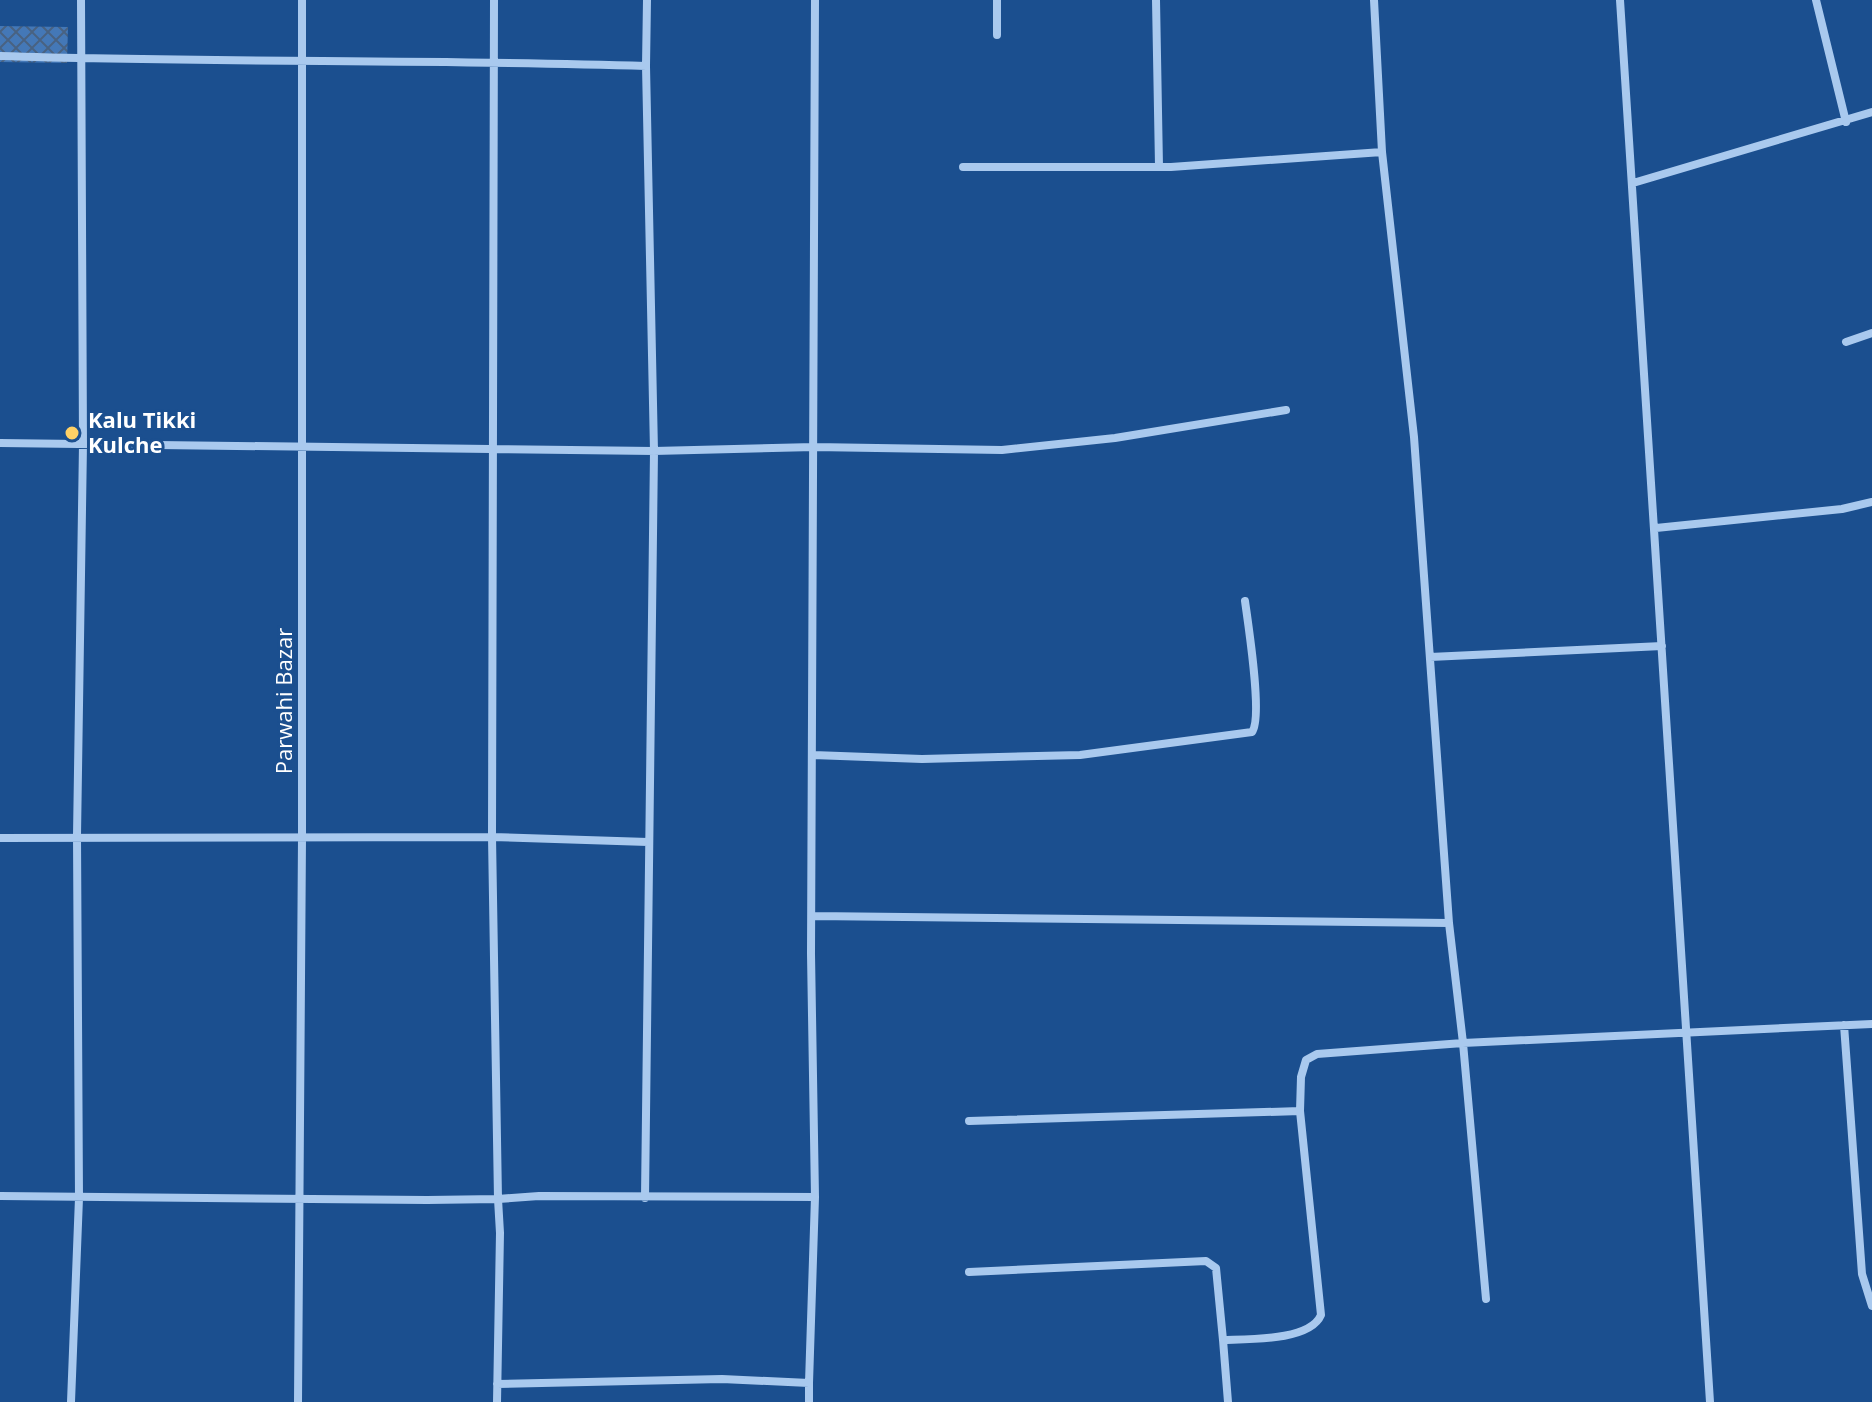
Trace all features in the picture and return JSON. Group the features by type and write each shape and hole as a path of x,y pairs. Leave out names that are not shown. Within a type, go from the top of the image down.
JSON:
{"street":[{"path":"71,1402 79,1198 77,836 83,444 81,0"},
{"name":"Parwahi Bazar","path":"298,1402 302,0"},
{"path":"494,0 492,837 500,1233 497,1402"},
{"path":"645,1198 654,451 647,0"},
{"path":"809,1402 815,1197 811,954 815,0"},
{"path":"997,0 997,35"},
{"path":"1156,0 1159,166"},
{"path":"1374,0 1382,152 1414,437 1449,923 1486,1299"},
{"path":"1620,0 1710,1402"},
{"path":"1816,0 1846,122"},
{"path":"0,56 303,62 494,61 646,66"},
{"path":"1633,183 1872,112"},
{"path":"963,167 1171,167 1382,152"},
{"path":"1846,342 1872,333"},
{"path":"0,443 654,451 814,447 1002,450 1115,438 1286,410"},
{"path":"1656,528 1842,509 1872,502"},
{"path":"813,755 922,759 1080,755 1252,732 1257,723 1256,703 1245,601"},
{"path":"1430,657 1662,646"},
{"path":"0,838 492,837 648,842"},
{"path":"813,916 1449,923"},
{"path":"1223,1340 1287,1335 1311,1329 1318,1324 1321,1315 1300,1111 1303,1068 1306,1060 1317,1054 1463,1043 1872,1024"},
{"path":"1844,1025 1862,1274 1872,1306"},
{"path":"969,1121 1300,1111"},
{"path":"0,1196 427,1200 539,1196 815,1197"},
{"path":"969,1272 1206,1261 1215,1265 1228,1402"},
{"path":"497,1384 722,1379 809,1383"}],"building":[{"path":"0,26 68,27 67,63 0,62"}],"place":[{"name":"Kalu Tikki Kulche","path":"72,433"}]}
